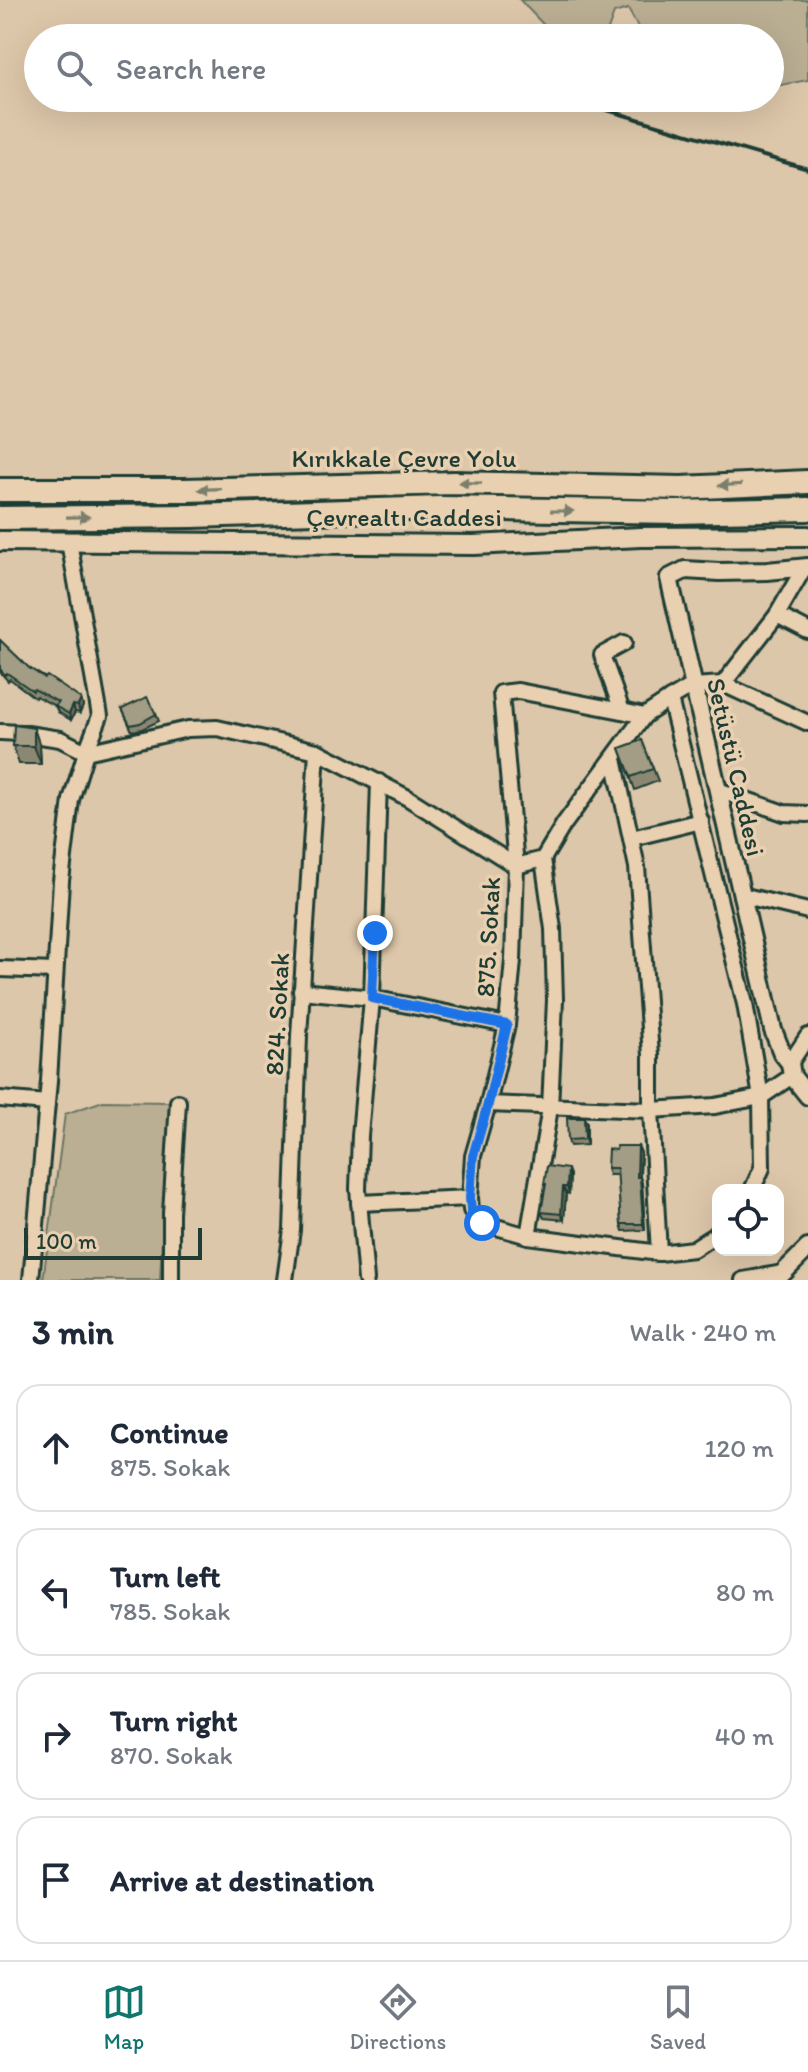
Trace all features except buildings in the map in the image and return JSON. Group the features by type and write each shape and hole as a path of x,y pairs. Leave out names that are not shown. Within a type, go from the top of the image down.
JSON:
{"highway":[{"name":"Kırıkkale Çevre Yolu","path":"0,490 184,490 454,483 681,488 808,482"},
{"name":"Kırıkkale Çevre Yolu","path":"0,518 441,508 676,512 808,509"}],"main road":[{"name":"Çevrealtı Caddesi","path":"0,541 474,545 641,537 808,536"}],"street":[{"path":"31,1280 47,1103 61,881 71,800 100,716 69,542"},
{"path":"723,684 777,615 806,567"},
{"name":"Setüstü Caddesi","path":"806,567 767,571 685,570 669,578 773,1030 791,1070 808,1096"},
{"path":"777,615 808,631"},
{"path":"624,643 602,655 622,711 644,716"},
{"path":"528,1236 550,1108 555,1000 553,929 543,859 564,824 644,716 692,686 723,684 808,723"},
{"name":"875. Sokak","path":"470,1198 473,1156 507,1025 513,960 516,866 501,693 518,691 622,711"},
{"path":"670,699 749,1024 761,1097 762,1168 755,1184"},
{"path":"0,732 60,739 86,752 188,729 217,728 317,751 408,798 516,866 543,859"},
{"name":"824. Sokak","path":"285,1280 292,1230 301,991 317,751"},
{"path":"614,759 637,867 650,1039 659,1253"},
{"path":"366,1280 359,1203 360,1136 372,998 379,782"},
{"path":"718,790 784,813 808,814"},
{"path":"632,838 701,821"},
{"path":"741,895 808,911"},
{"path":"0,969 55,971"},
{"path":"301,991 372,998 507,1025"},
{"path":"488,1104 651,1110 715,1106 761,1097 791,1070 808,1036"},
{"path":"0,1099 47,1103"},
{"path":"171,1280 171,1213 178,1102"},
{"path":"359,1203 470,1198 471,1210 482,1223 528,1236 659,1253 693,1249 712,1237"},
{"path":"743,1280 783,1273 808,1248"}],"shaded area":[{"path":"520,0 808,0 808,80 784,84 784,24 636,24 628,9 614,13 610,24 543,24"},
{"path":"103,1101 169,1102 160,1280 43,1280 65,1114"}],"railway":[{"path":"614,112 808,169"}],"route":[{"path":"375,933 372,998 507,1025 473,1156 471,1210 482,1223"}]}
